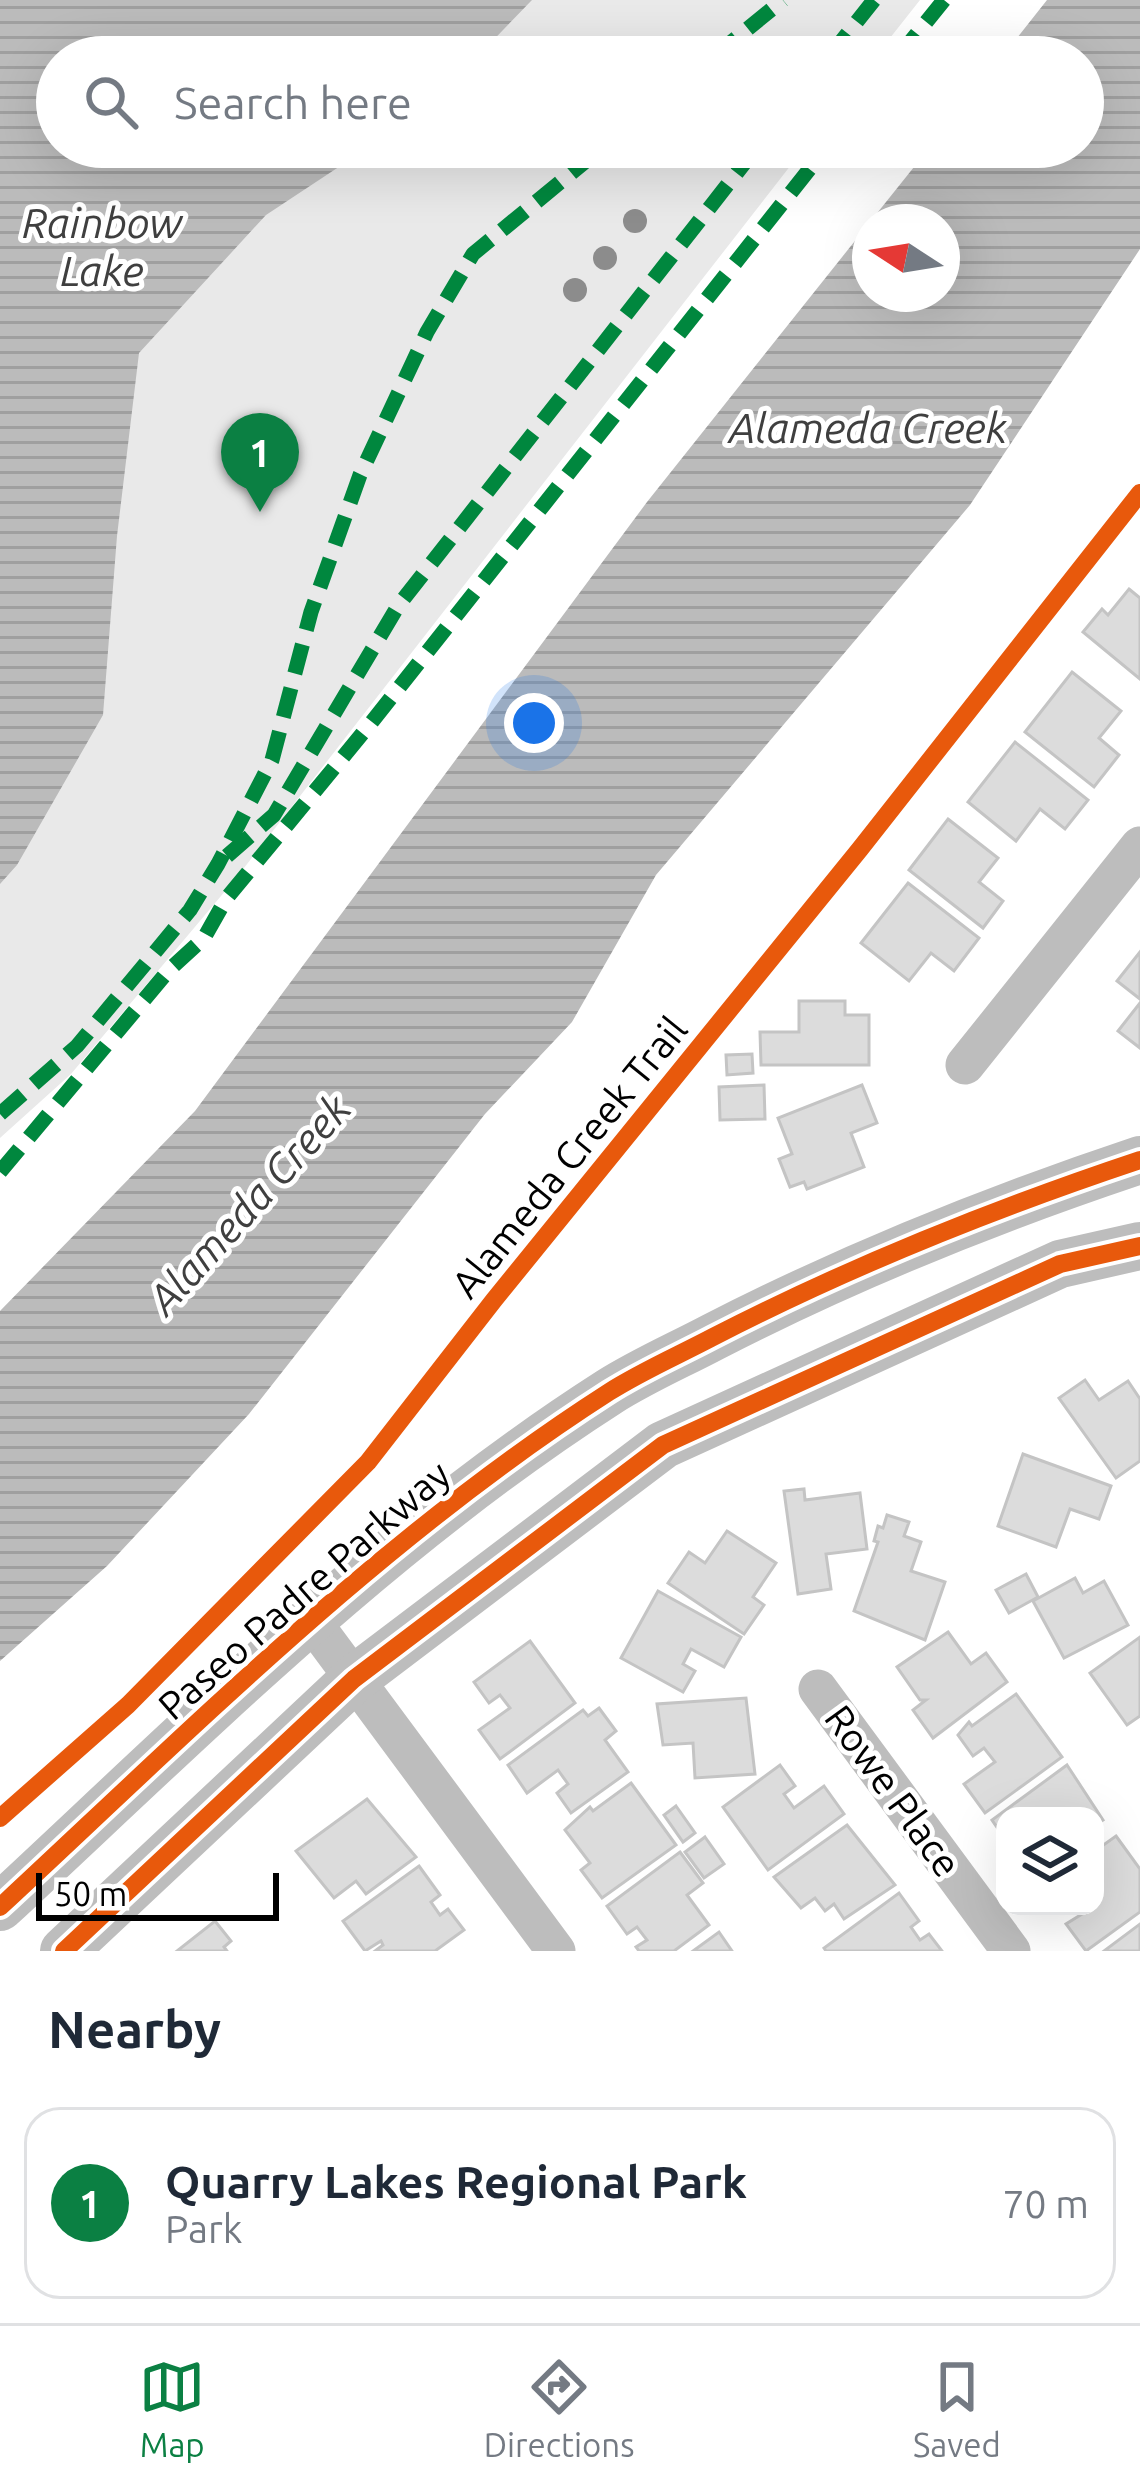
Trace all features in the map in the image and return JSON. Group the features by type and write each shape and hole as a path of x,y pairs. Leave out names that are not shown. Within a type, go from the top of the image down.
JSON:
{"main road":[{"name":"Paseo Padre Parkway","path":"0,1907 310,1619 452,1502 612,1390 811,1287 1016,1201 1140,1160"},
{"path":"64,1951 354,1678 663,1445 1060,1264 1140,1246"}],"street":[{"path":"965,1065 1140,846"},
{"path":"310,1619 556,1951"},
{"name":"Rowe Place","path":"818,1689 1011,1951"}],"shaded area":[{"path":"0,0 920,0 892,36 36,36 36,168 789,168 237,877 71,1074 0,1138"}],"water":[{"name":"Rainbow Lake","path":"0,0 532,0 497,36 36,36 36,168 337,168 266,215 139,353 117,536 103,715 17,865 0,884"},
{"name":"Alameda Creek","path":"1047,0 1140,0 1140,249 970,505 656,875 572,1022 485,1114 249,1414 107,1566 0,1661 0,1311 195,1111 647,502 852,245 852,312 960,312 960,204 884,204 913,168 1104,168 1104,36 1019,36"}],"building":[{"path":"1129,589 1140,598 1140,679 1083,632 1102,609 1108,615"},
{"path":"1072,672 1121,711 1099,738 1119,755 1094,787 1025,732"},
{"path":"1015,742 1088,800 1065,829 1040,809 1016,841 968,802"},
{"path":"948,819 998,858 979,882 1003,901 983,928 909,870"},
{"path":"908,883 979,938 954,971 931,953 909,981 861,943"},
{"path":"1140,952 1140,999 1117,981"},
{"path":"799,1001 845,1001 845,1015 869,1015 869,1065 761,1065 760,1032 799,1032"},
{"path":"1140,1003 1140,1048 1118,1031"},
{"path":"752,1054 753,1073 727,1075 726,1055"},
{"path":"764,1085 765,1119 720,1120 719,1087"},
{"path":"862,1085 877,1123 851,1133 864,1167 807,1189 804,1182 790,1187 779,1159 792,1154 778,1118"},
{"path":"1085,1380 1099,1400 1128,1381 1140,1399 1140,1461 1116,1478 1059,1398"},
{"path":"1023,1454 1111,1486 1099,1519 1070,1509 1056,1547 998,1526"},
{"path":"804,1489 805,1500 860,1493 867,1549 826,1554 831,1589 798,1594 784,1491"},
{"path":"887,1515 909,1522 904,1536 921,1542 911,1571 945,1582 925,1640 854,1611 878,1542 874,1541 878,1526 883,1528"},
{"path":"727,1531 776,1563 753,1597 764,1605 744,1634 668,1583 689,1552 705,1563"},
{"path":"1026,1574 1038,1597 1009,1613 996,1590"},
{"path":"1075,1578 1083,1593 1104,1581 1128,1625 1064,1658 1033,1601"},
{"path":"658,1591 741,1637 724,1667 691,1649 683,1664 695,1671 683,1692 621,1658"},
{"path":"948,1632 971,1664 986,1653 1007,1682 933,1738 913,1710 926,1700 920,1700 897,1667"},
{"path":"1140,1637 1140,1716 1127,1725 1090,1673"},
{"path":"530,1641 575,1703 500,1759 479,1730 510,1708 500,1695 489,1703 474,1682"},
{"path":"1016,1694 1062,1757 985,1813 964,1784 995,1762 984,1748 973,1756 958,1735 969,1722 972,1726"},
{"path":"746,1698 755,1774 695,1778 693,1743 663,1745 657,1704"},
{"path":"599,1708 616,1731 605,1740 628,1772 571,1813 557,1793 568,1784 558,1770 527,1793 508,1765 583,1710 588,1716"},
{"path":"780,1765 795,1786 784,1794 794,1808 824,1786 844,1814 768,1870 723,1807"},
{"path":"1067,1765 1094,1807 1010,1807"},
{"path":"631,1783 676,1845 602,1898 581,1870 590,1863 565,1830 590,1807 593,1811"},
{"path":"367,1799 416,1857 366,1894 356,1881 334,1898 296,1851"},
{"path":"676,1806 695,1833 683,1842 664,1815"},
{"path":"847,1825 895,1885 844,1919 834,1904 825,1911 815,1898 801,1908 774,1877"},
{"path":"1116,1836 1140,1869 1140,1912 1086,1951 1066,1924 1080,1915 1104,1915 1104,1845"},
{"path":"705,1837 724,1864 704,1878 685,1852"},
{"path":"680,1852 703,1883 687,1895 709,1925 674,1951 639,1951 636,1947 647,1940 637,1927 627,1934 607,1906"},
{"path":"419,1866 440,1895 431,1902 440,1915 448,1909 464,1930 435,1951 375,1951 383,1945 381,1941 365,1951 343,1921"},
{"path":"899,1893 919,1921 911,1927 920,1940 929,1934 942,1951 826,1951 824,1948"},
{"path":"215,1921 231,1941 224,1947 227,1951 177,1951"},
{"path":"1140,1924 1140,1951 1104,1951"},
{"path":"719,1932 732,1951 693,1951"}],"marked path":[{"path":"739,36 783,0"},
{"path":"846,36 874,0"},
{"path":"915,36 944,0"},
{"path":"0,1114 77,1046 190,910 272,760 311,612 360,475 427,332 473,254 577,168"},
{"path":"227,856 274,815 398,606 741,168"},
{"path":"0,1172 169,970 204,938 226,899 810,168"}],"cycle path":[{"name":"Alameda Creek Trail","path":"0,1818 128,1705 368,1462 1140,493"},
{"path":"0,1907 219,1702 369,1571 526,1448 609,1392 870,1263 1140,1160"},
{"path":"64,1951 354,1679 663,1445 1060,1264 1140,1246"}],"place":[{"name":"Quarry Lakes Regional Park","path":"260,512"}]}
